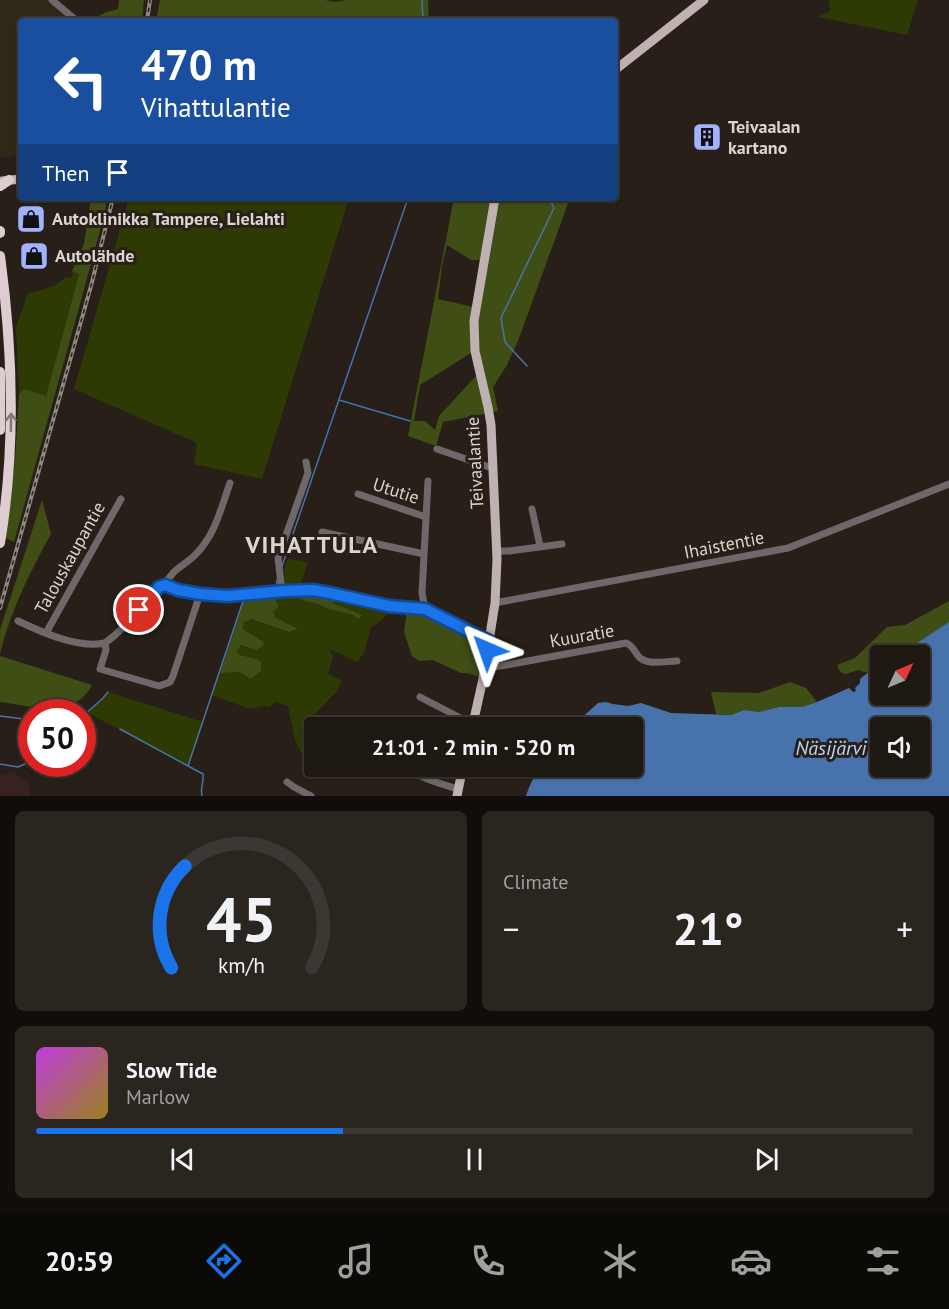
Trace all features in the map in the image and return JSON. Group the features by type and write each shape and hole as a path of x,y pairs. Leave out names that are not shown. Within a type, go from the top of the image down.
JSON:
{"highway":[{"path":"0,256 9,342 11,415 10,453 0,543"},
{"path":"0,372 0,430"}],"main road":[{"path":"618,68 704,0"},
{"path":"2,181 18,175"},
{"path":"2,181 18,179"},
{"name":"Teivaalantie","path":"474,717 495,603 497,551 490,419 477,364 474,339 474,321 494,201"},
{"path":"458,792 461,777"}],"street":[{"path":"52,0 73,18"},
{"path":"437,449 492,468"},
{"path":"282,591 278,558 308,473 306,462"},
{"path":"425,609 423,593 428,481"},
{"path":"165,585 173,572 196,554 206,542 217,521 230,483"},
{"name":"Ihaistentie","path":"495,603 788,548 949,484"},
{"name":"Ututie","path":"358,494 426,517"},
{"name":"Talouskaupantie","path":"46,633 121,499"},
{"path":"532,509 540,546"},
{"path":"322,532 424,554"},
{"path":"497,551 562,544"},
{"path":"18,621 46,633 96,645 117,635 159,587 165,585 200,594 227,596 313,590 389,606 425,609 489,641"},
{"path":"105,642 106,650 100,669 159,686 170,682 200,594"},
{"name":"Kuuratie","path":"484,669 626,643 631,645 640,658 646,662 677,661"},
{"path":"420,697 456,717"},
{"path":"420,777 458,792"},
{"path":"287,782 311,796"}],"shaded area":[{"path":"0,0 47,0 68,18 18,18 18,155 0,158"},
{"path":"13,772 27,782 31,796 0,796 0,775"}],"green space":[{"path":"119,0 144,0 142,18 94,18 118,9"},
{"path":"160,0 325,0 335,2 428,0 429,18 157,18"},
{"path":"829,0 918,0 907,35 818,17 830,11"},
{"path":"91,201 107,201 14,542 6,538 15,461 19,394 24,389 46,396 79,274 72,271 84,244"},
{"path":"128,201 348,201 262,479 194,464 197,443 74,389"},
{"path":"453,201 569,201 518,341 493,387 498,411 443,422 436,446 408,436","holes":["447,245 471,260 480,260 473,307 438,299","471,353 476,376 439,416 435,430 425,421 414,421 420,385"]},
{"path":"72,271 79,274 46,397 24,389 19,394 16,327 27,294 54,286 66,277 70,278 73,275"},
{"path":"42,500 51,534 21,592 0,654 0,630"},
{"path":"287,560 308,562 300,586 289,587 285,584 284,569"},
{"path":"314,594 338,598 333,603 362,615 358,619 353,615 307,602 292,595"},
{"path":"292,595 329,609 362,616 333,603 338,598 393,609 371,627 364,653 357,662 330,649 333,657 328,674 342,681 337,691 312,717 304,717 304,750 301,752 295,740 288,706 276,702 269,707 250,709 212,695 220,673 240,672 257,659 240,655 237,649 241,645 264,642 243,629 244,622 251,619 289,632 297,629 276,618 273,612 279,606 274,596"},
{"path":"274,596 279,606 273,612 276,618 298,629 289,632 251,619 244,622 243,629 264,642 263,646 256,650 241,645 237,650 240,655 261,662 261,671 251,679 240,672 220,673 244,600"},
{"path":"949,601 949,622 914,645 870,645 870,671 868,673 858,670 846,674 840,672 837,665 855,658 887,627 905,625"},
{"path":"407,611 426,615 478,640 483,648 479,677 461,673 433,660 419,661 412,656 404,632"},
{"path":"0,656 92,685 80,699 18,699 18,705 0,702"},
{"path":"790,682 806,688 817,702 802,707 779,707 759,712 744,710 731,715 716,714 711,692 759,693"},
{"path":"108,692 203,722 188,766 96,717 96,705"}],"water":[{"name":"Näsijärvi","path":"949,622 949,796 526,796 536,777 643,777 643,717 583,717 598,703 628,706 641,703 671,713 731,715 744,710 759,712 779,707 802,707 849,688 853,692 856,691 855,688 860,683 860,679 870,671 870,705 930,705 930,645 914,645"}],"waterway":[{"path":"422,0 423,18"},
{"path":"282,566 407,201"},
{"path":"527,366 505,342 501,318 554,208 550,201"},
{"path":"339,400 410,421"},
{"path":"276,587 277,580"},
{"path":"202,796 203,774 188,766 242,604 244,600 274,596"},
{"path":"96,704 108,692"},
{"path":"0,716 18,718"},
{"path":"120,729 188,766"},
{"path":"0,764 18,767"}],"railway":[{"path":"147,18 150,0"},
{"path":"0,608 91,286 112,201"}],"place":[{"name":"Teivaalan kartano","path":"707,137"},
{"name":"Autoklinikka Tampere, Lielahti","path":"31,219"},
{"name":"Autolähde","path":"34,256"}],"district":[{"name":"VIHATTULA","path":"312,545"}],"route":[{"path":"139,610 162,585 200,594 227,596 313,590 389,606 425,609 489,641 487,650"}]}
